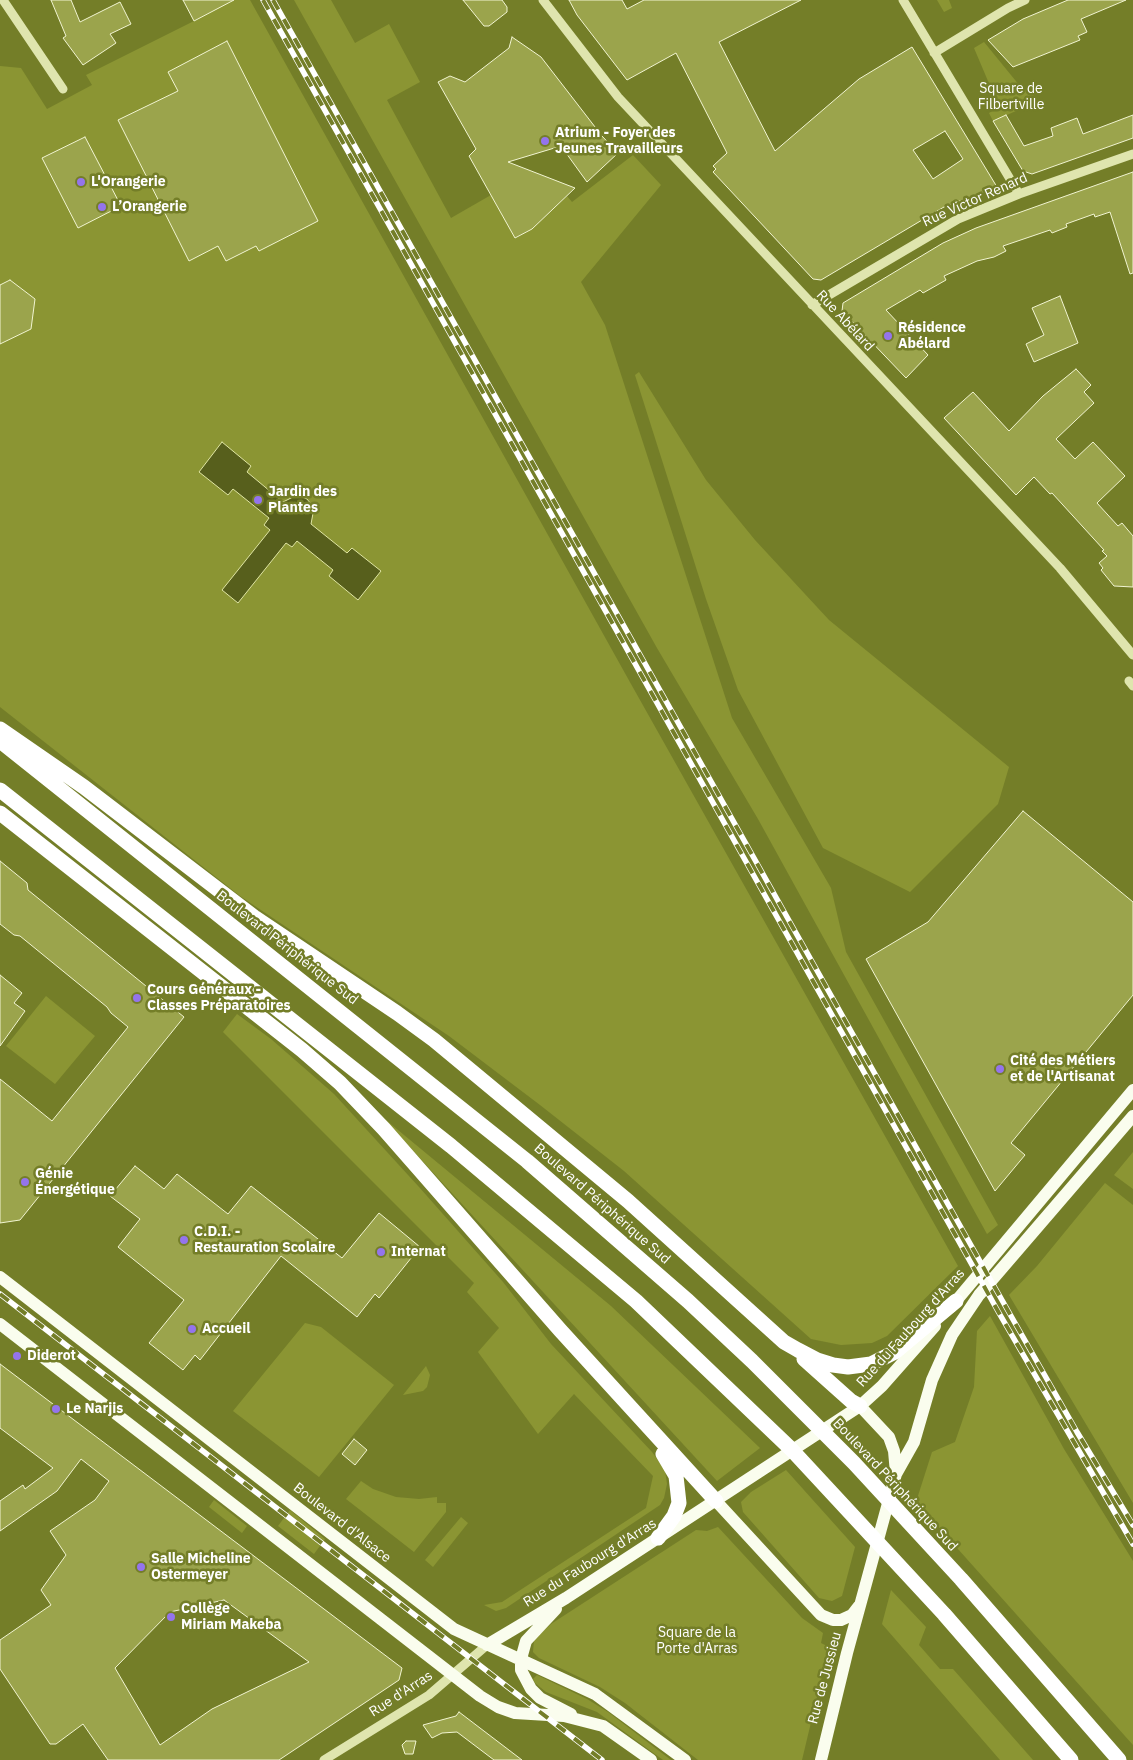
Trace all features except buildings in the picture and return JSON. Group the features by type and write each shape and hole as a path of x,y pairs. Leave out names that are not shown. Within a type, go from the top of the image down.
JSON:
{"highway":[{"path":"0,729 84,787 254,917 434,1040 628,1201 784,1342 851,1401 860,1406"},
{"name":"Boulevard Périphérique Sud","path":"0,740 527,1160 688,1301 752,1361 854,1463 961,1579 1119,1760"},
{"path":"0,790 444,1140 636,1301 792,1449 944,1614 1071,1760"},
{"path":"0,813 302,1050 340,1083 393,1139 560,1330 716,1501"},
{"path":"784,1342 825,1363 848,1367 871,1364 899,1349 956,1301"},
{"path":"560,1330 595,1377 672,1467 678,1484 679,1503 674,1516 658,1538"}],"main road":[{"name":"Rue du Faubourg d'Arras","path":"487,1645 566,1598 860,1406 882,1386 956,1301 1133,1090"},
{"name":"Rue du Faubourg d'Arras","path":"861,1604 896,1474 914,1442 922,1408 941,1356 963,1315 1133,1116"},
{"name":"Boulevard d'Alsace","path":"0,1277 454,1629 595,1694 625,1714 685,1760"},
{"path":"0,1324 480,1696 504,1709 515,1712 564,1716 587,1721"},
{"path":"860,1406 889,1437 894,1451 896,1474"},
{"path":"716,1501 821,1615 833,1620 846,1618 861,1604"},
{"path":"566,1598 530,1636 521,1659 524,1679 540,1698 610,1730 651,1760"},
{"name":"Rue de Jussieu","path":"821,1760 861,1604"}],"street":[{"path":"3,0 63,89"},
{"name":"Rue Abélard","path":"543,0 606,83 812,306 1060,568 1133,655"},
{"path":"903,0 1019,194"},
{"path":"934,53 1008,8 1025,0"},
{"name":"Rue Victor Renard","path":"812,306 944,226 1019,194 1133,154"},
{"name":"Rue d'Arras","path":"324,1760 429,1695 487,1645"}],"green space":[{"name":"Jardin des Plantes","path":"229,0 250,0 958,1266 887,1336 872,1343 841,1345 811,1339 624,1171 540,1105 449,1036 240,896 0,707 0,66 21,68 47,109 92,85 86,75 194,21"},
{"path":"294,0 331,0 355,43 389,24 420,82 387,100 451,218 491,195 516,238 532,229 567,196 572,202 633,155 661,185 581,282 605,325 732,718 831,888 846,952 998,1225 987,1234 758,819 657,648"},
{"path":"937,0 949,0 952,8 944,12"},
{"name":"Square de Filbertville","path":"984,42 1024,91 1027,88 1039,101 993,121 989,113 999,107 974,48"},
{"path":"639,372 706,480 755,540 829,620 1009,767 998,804 910,892 823,848 738,690 706,599 635,375"},
{"path":"46,996 95,1036 55,1084 6,1046"},
{"path":"237,1014 271,1039 334,1094 503,1282 551,1344 652,1452 665,1470 667,1484 664,1498 660,1505 506,1608 496,1611 484,1605 502,1602 646,1508 653,1476 574,1394 538,1434 478,1352 499,1328 467,1292 474,1283 223,1032"},
{"path":"381,1116 611,1306 760,1448 717,1481"},
{"path":"1133,1152 1133,1189 1114,1175"},
{"path":"1105,1183 1133,1205 1133,1503 1009,1295 1037,1266"},
{"path":"990,1316 1064,1449 1133,1561 1133,1745 916,1502 932,1452 955,1442 974,1387 977,1331"},
{"path":"305,1323 321,1327 394,1385 319,1477 233,1411"},
{"path":"426,1366 430,1375 427,1387 423,1391 403,1395"},
{"path":"786,1470 855,1547 842,1596 832,1601 819,1598 743,1512 741,1502 751,1492"},
{"path":"361,1481 373,1489 396,1497 419,1499 437,1497 437,1503 446,1503 446,1512 414,1552 346,1499"},
{"path":"214,1500 247,1526 242,1533 209,1507"},
{"path":"290,1510 325,1539 314,1554 278,1526"},
{"path":"461,1517 468,1523 433,1567 425,1560"},
{"name":"Square de la Porte d'Arras","path":"718,1527 802,1618 823,1633 821,1643 829,1647 802,1760 698,1760 625,1703 600,1687 539,1658 533,1652 534,1640 551,1624 696,1530 707,1531"},
{"path":"891,1590 926,1627 919,1645 940,1669 953,1669 1033,1760 1000,1760 882,1624"},
{"path":"537,1675 587,1699 608,1712 671,1760 663,1760 597,1712 546,1692 535,1683 533,1679"}],"shaded area":[{"path":"222,442 251,466 247,472 283,502 297,495 307,499 314,508 311,524 347,553 352,548 381,571 358,600 329,576 333,570 297,541 292,547 286,543 238,603 222,590 270,530 264,525 269,518 233,489 228,495 199,472"}],"railway":[{"path":"263,0 999,1313 1133,1544"},
{"path":"273,0 986,1272 1077,1432 1133,1525"},
{"path":"0,1294 602,1760"}],"place":[{"name":"Atrium - Foyer des Jeunes Travailleurs","path":"545,141"},
{"name":"L'Orangerie","path":"81,182"},
{"name":"L’Orangerie","path":"102,207"},
{"name":"Résidence Abélard","path":"888,336"},
{"name":"Jardin des Plantes","path":"258,500"},
{"name":"Cours Généraux - Classes Préparatoires","path":"137,998"},
{"name":"Cité des Métiers et de l'Artisanat","path":"1000,1069"},
{"name":"Génie Énergétique","path":"25,1182"},
{"name":"C.D.I. - Restauration Scolaire","path":"184,1240"},
{"name":"Internat","path":"381,1252"},
{"name":"Accueil","path":"192,1329"},
{"name":"Diderot","path":"17,1356"},
{"name":"Le Narjis","path":"56,1409"},
{"name":"Salle Micheline Ostermeyer","path":"141,1567"},
{"name":"Collège Miriam Makeba","path":"171,1617"}]}
